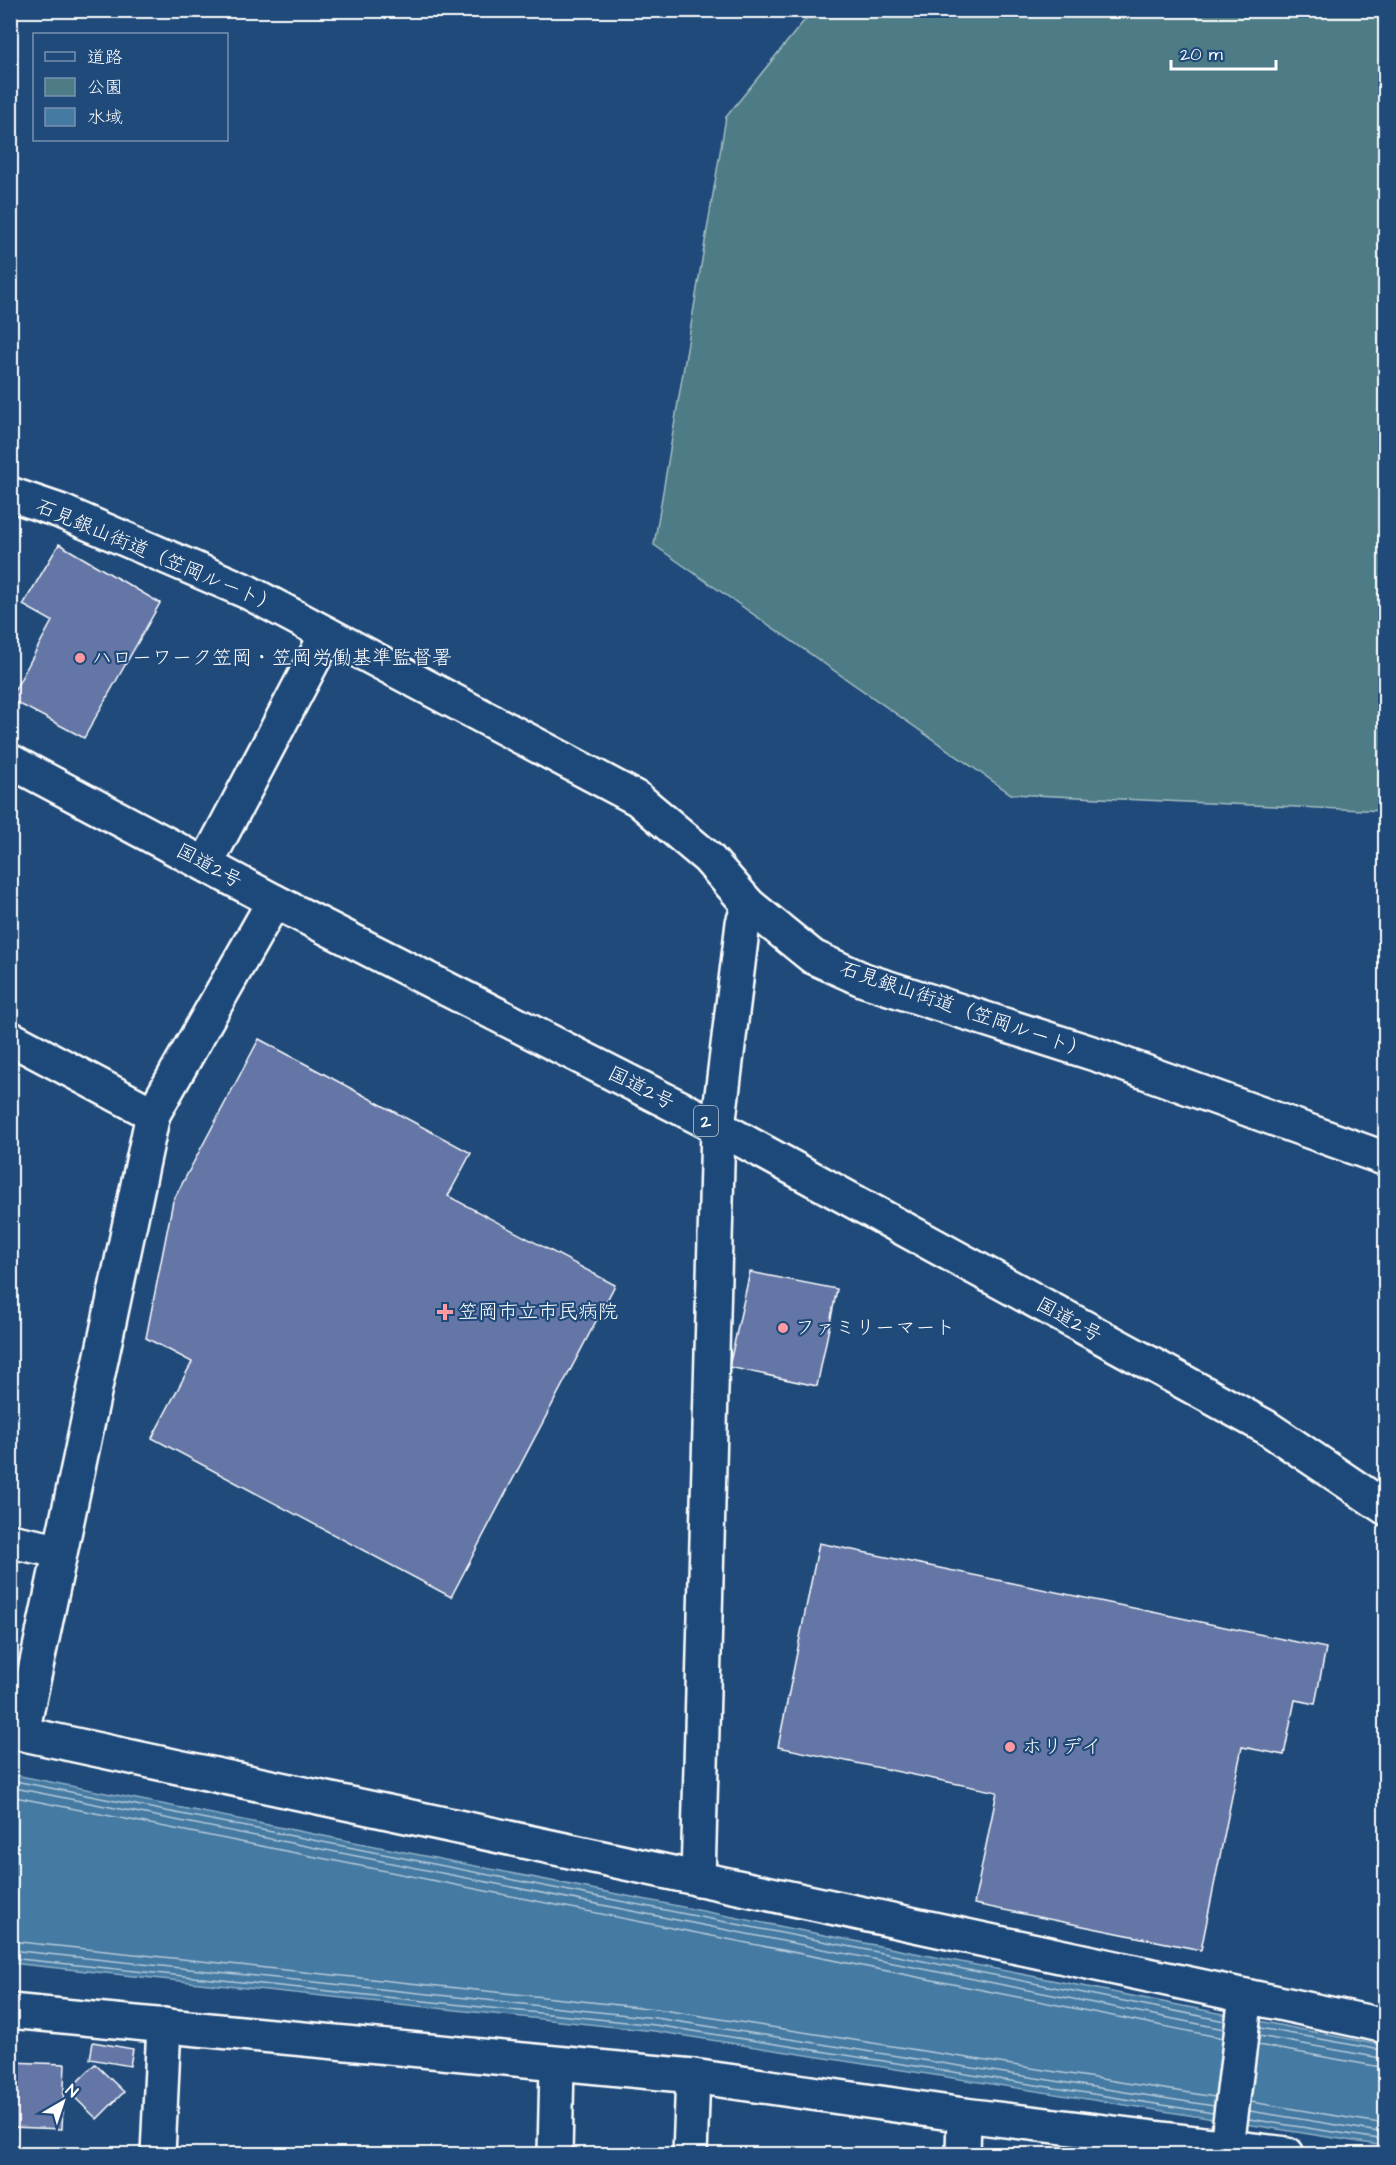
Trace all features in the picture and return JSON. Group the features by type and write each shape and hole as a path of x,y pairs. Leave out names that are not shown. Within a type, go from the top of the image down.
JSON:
{"main road":[{"name":"石見銀山街道（笠岡ルート）","path":"10,494 60,511 248,592 639,799 708,858 749,905 813,957 864,980 1098,1055 1386,1159"},
{"path":"206,864 327,634"},
{"name":"国道2号","path":"10,760 274,901 718,1127 1266,1427 1386,1508"},
{"path":"274,901 153,1114 59,1551 16,1732 698,1879 1246,2002 1386,2026"},
{"path":"698,1879 718,1127 743,923 749,905"},
{"path":"10,1038 153,1114"},
{"path":"10,1541 59,1551"},
{"path":"1226,2144 1246,2002"},
{"path":"10,2011 557,2065 693,2076 964,2115 1226,2144 1287,2154"},
{"path":"158,2154 164,2025"},
{"path":"555,2154 557,2065"},
{"path":"690,2154 693,2076"},
{"path":"963,2154 964,2115"}],"green space":[{"path":"812,11 1385,11 1385,811 1011,794 654,545 726,117"}],"water":[{"path":"10,1774 1385,2046 1385,2146 654,2031 11,1963"}],"building":[{"name":"ハローワーク笠岡・笠岡労働基準監督署","path":"59,544 160,603 84,738 10,699 52,621 23,605"},
{"path":"259,1039 471,1153 448,1196 615,1285 451,1597 152,1438 192,1362 146,1338 173,1201"},
{"name":"ファミリーマート","path":"750,1272 837,1289 817,1386 729,1367"},
{"name":"ホリデイ","path":"819,1543 1326,1648 1315,1704 1295,1700 1284,1755 1242,1747 1201,1950 974,1904 997,1792 778,1747"},
{"path":"93,2042 133,2049 130,2066 90,2059"},
{"path":"10,2062 65,2064 62,2129 10,2127"},
{"path":"95,2064 124,2092 97,2119 68,2091"},
{"path":"10,2152 57,2153 57,2154 10,2154"}],"place":[{"name":"ハローワーク笠岡・笠岡労働基準監督署","path":"80,658"},
{"name":"笠岡市立市民病院","path":"445,1312"},
{"name":"ファミリーマート","path":"783,1328"},
{"name":"ホリデイ","path":"1010,1747"}]}
